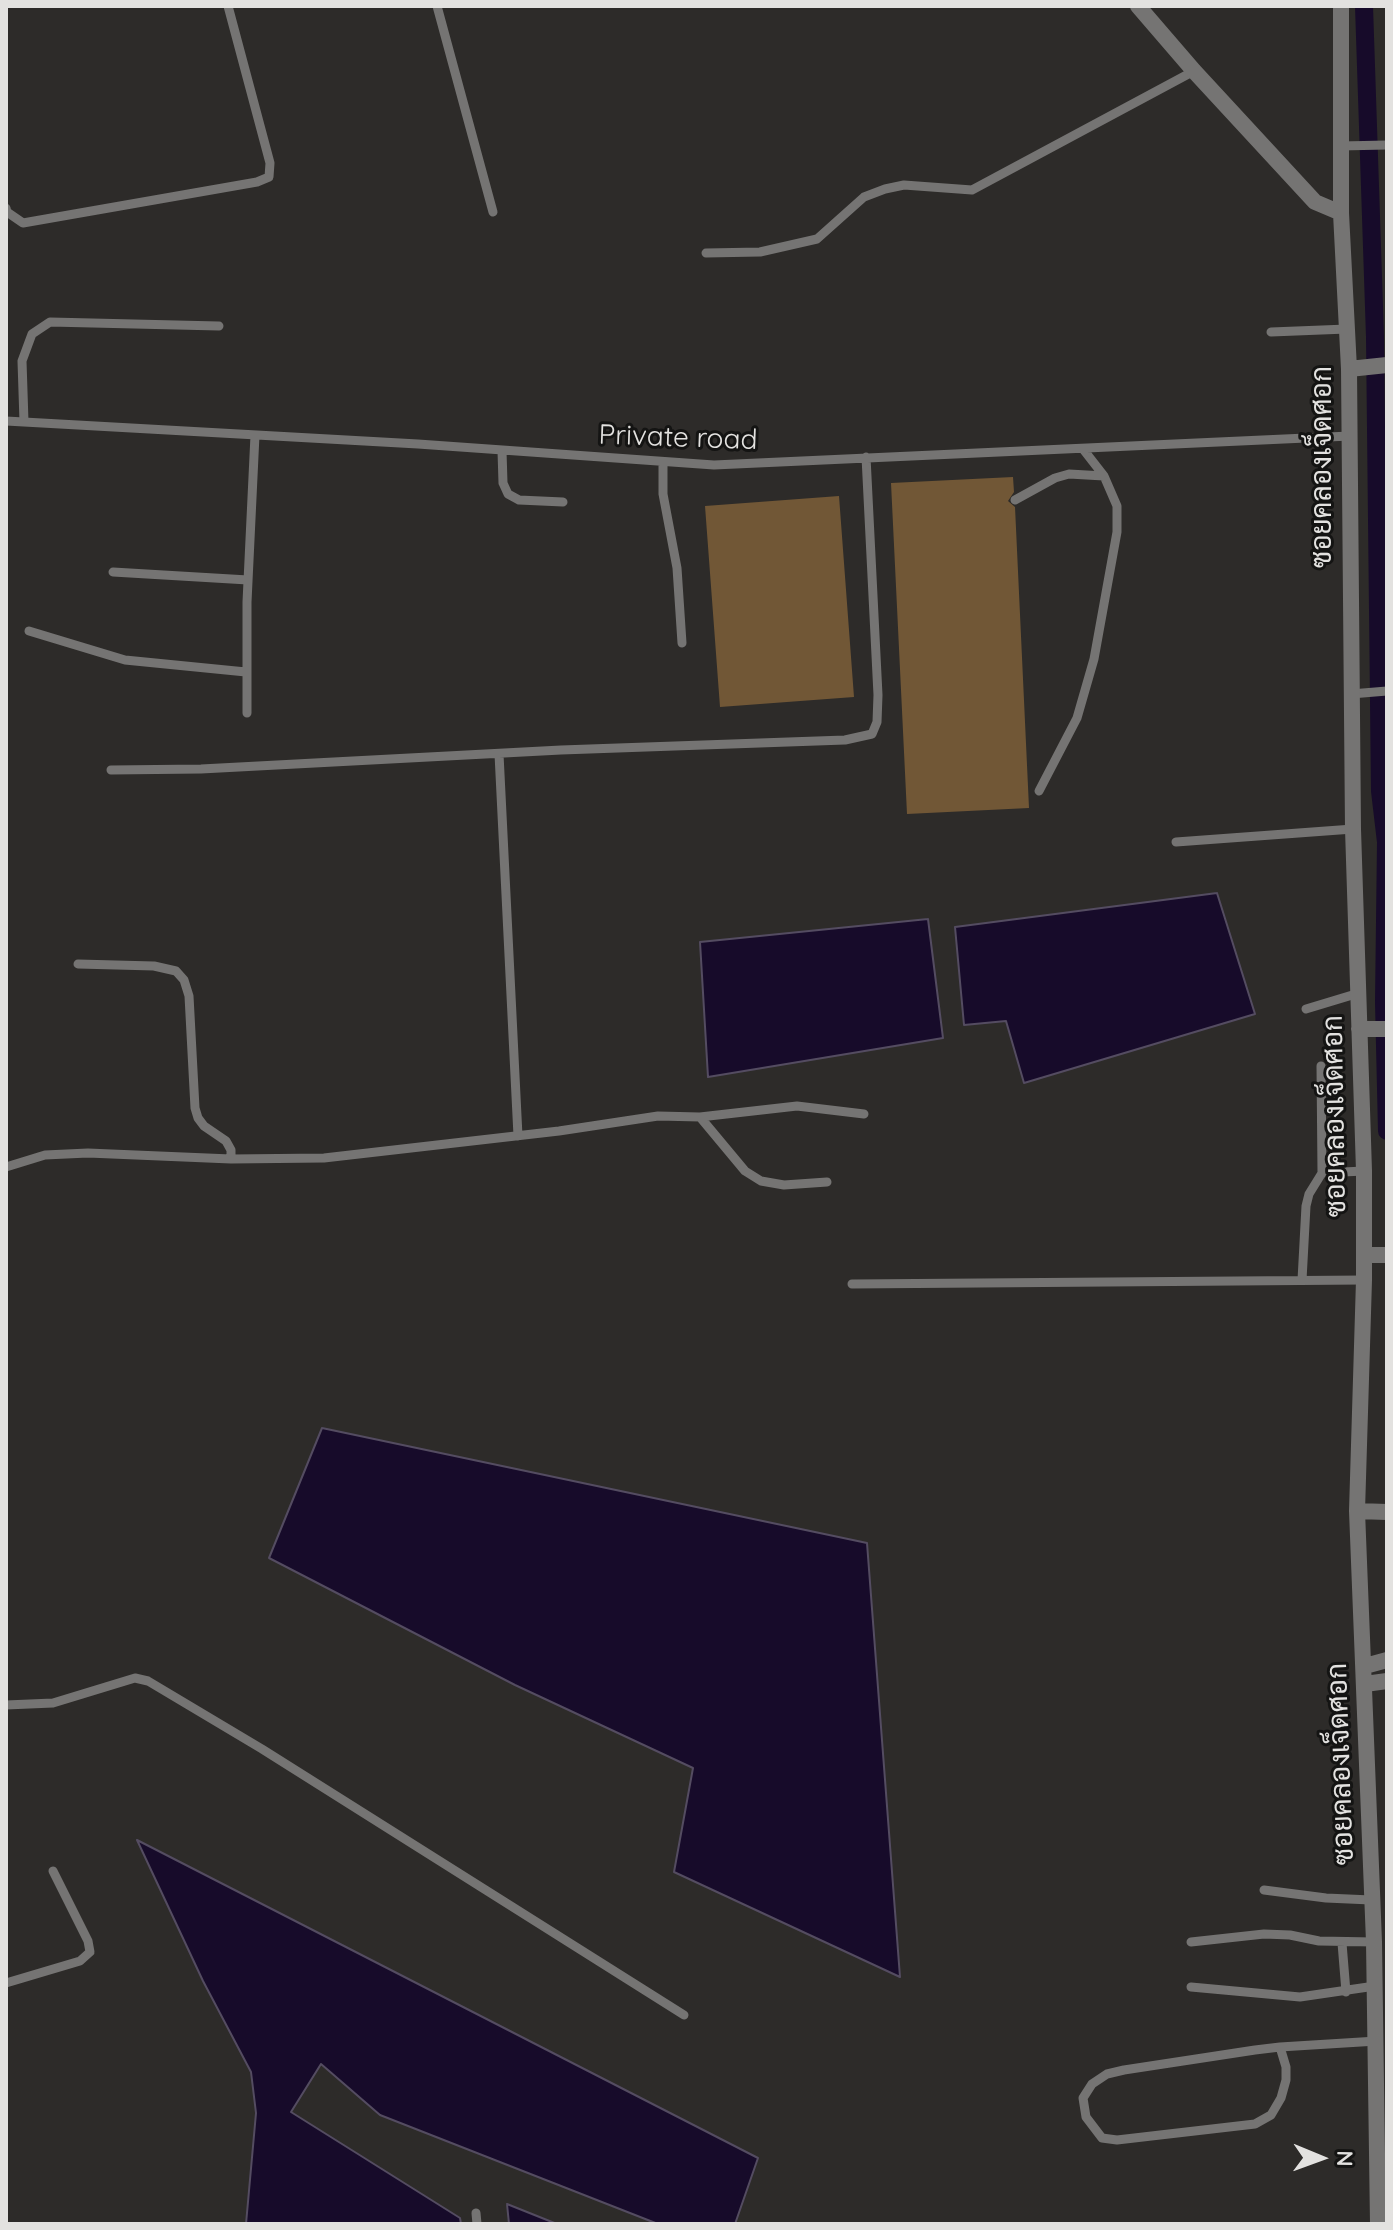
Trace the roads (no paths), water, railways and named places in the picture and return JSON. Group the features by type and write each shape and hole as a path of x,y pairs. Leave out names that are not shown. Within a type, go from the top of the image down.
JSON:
{"street":[{"path":"1138,6 1315,202 1341,213"},
{"name":"ซอยคลองเจ็ดศอก","path":"1341,6 1346,146 1341,213 1347,329 1354,369 1350,436 1353,829 1364,1171 1377,1255 1364,1280 1357,1511 1377,1663 1365,1684 1377,2041 1378,2224"},
{"path":"1354,369 1384,366"},
{"path":"1361,1029 1387,1029"},
{"path":"1357,1511 1382,1513"},
{"path":"1365,1684 1387,1681"}],"lane":[{"path":"6,208 23,223 257,182 269,177 270,163 228,6"},
{"path":"437,6 493,212"},
{"path":"706,253 760,252 817,239 864,197 885,189 904,185 972,190 1194,71"},
{"path":"1346,146 1384,145"},
{"path":"24,422 22,361 32,334 50,322 219,326"},
{"path":"1271,332 1347,329"},
{"name":"Private road","path":"6,421 714,465 1350,436"},
{"path":"247,713 248,580 255,435"},
{"path":"1039,791 1077,718 1094,659 1117,532 1117,506 1104,476 1083,449"},
{"path":"502,451 503,483 508,494 519,500 563,502"},
{"path":"111,770 201,769 845,740 872,734 877,722 878,695 866,457"},
{"path":"663,462 663,494 677,568 682,643"},
{"path":"1015,500 1055,478 1069,474 1104,476"},
{"path":"113,572 248,580"},
{"path":"29,631 125,660 246,672"},
{"path":"1351,694 1387,691"},
{"path":"499,754 518,1136"},
{"path":"1176,842 1353,829"},
{"path":"78,964 154,966 176,971 184,980 189,996 195,1108 204,1126 226,1141 231,1159"},
{"path":"1306,1009 1359,993"},
{"path":"1302,1280 1306,1206 1314,1183 1322,1173 1321,1066"},
{"path":"6,1167 45,1155 74,1153 231,1159 324,1158 658,1116 700,1117 797,1106 864,1114"},
{"path":"700,1117 745,1171 761,1181 784,1185 827,1182"},
{"path":"1322,1173 1364,1171"},
{"path":"852,1284 1364,1280"},
{"path":"6,1705 53,1703 135,1678 148,1681 684,2015"},
{"path":"6,1983 80,1961 90,1952 88,1941 53,1871"},
{"path":"1264,1890 1371,1900"},
{"path":"1191,1942 1264,1934 1342,1943 1374,1942"},
{"path":"1342,1943 1346,1992"},
{"path":"1191,1987 1300,1997 1375,1986"},
{"path":"1280,2047 1286,2067 1281,2098 1271,2115 1255,2124 1117,2140 1102,2138 1086,2117 1083,2098 1092,2084 1107,2074 1280,2047 1377,2041"},
{"path":"476,2213 477,2224"}],"waterway":[{"path":"1364,6 1375,337 1380,791 1386,842 1384,1002 1387,1131"}]}
